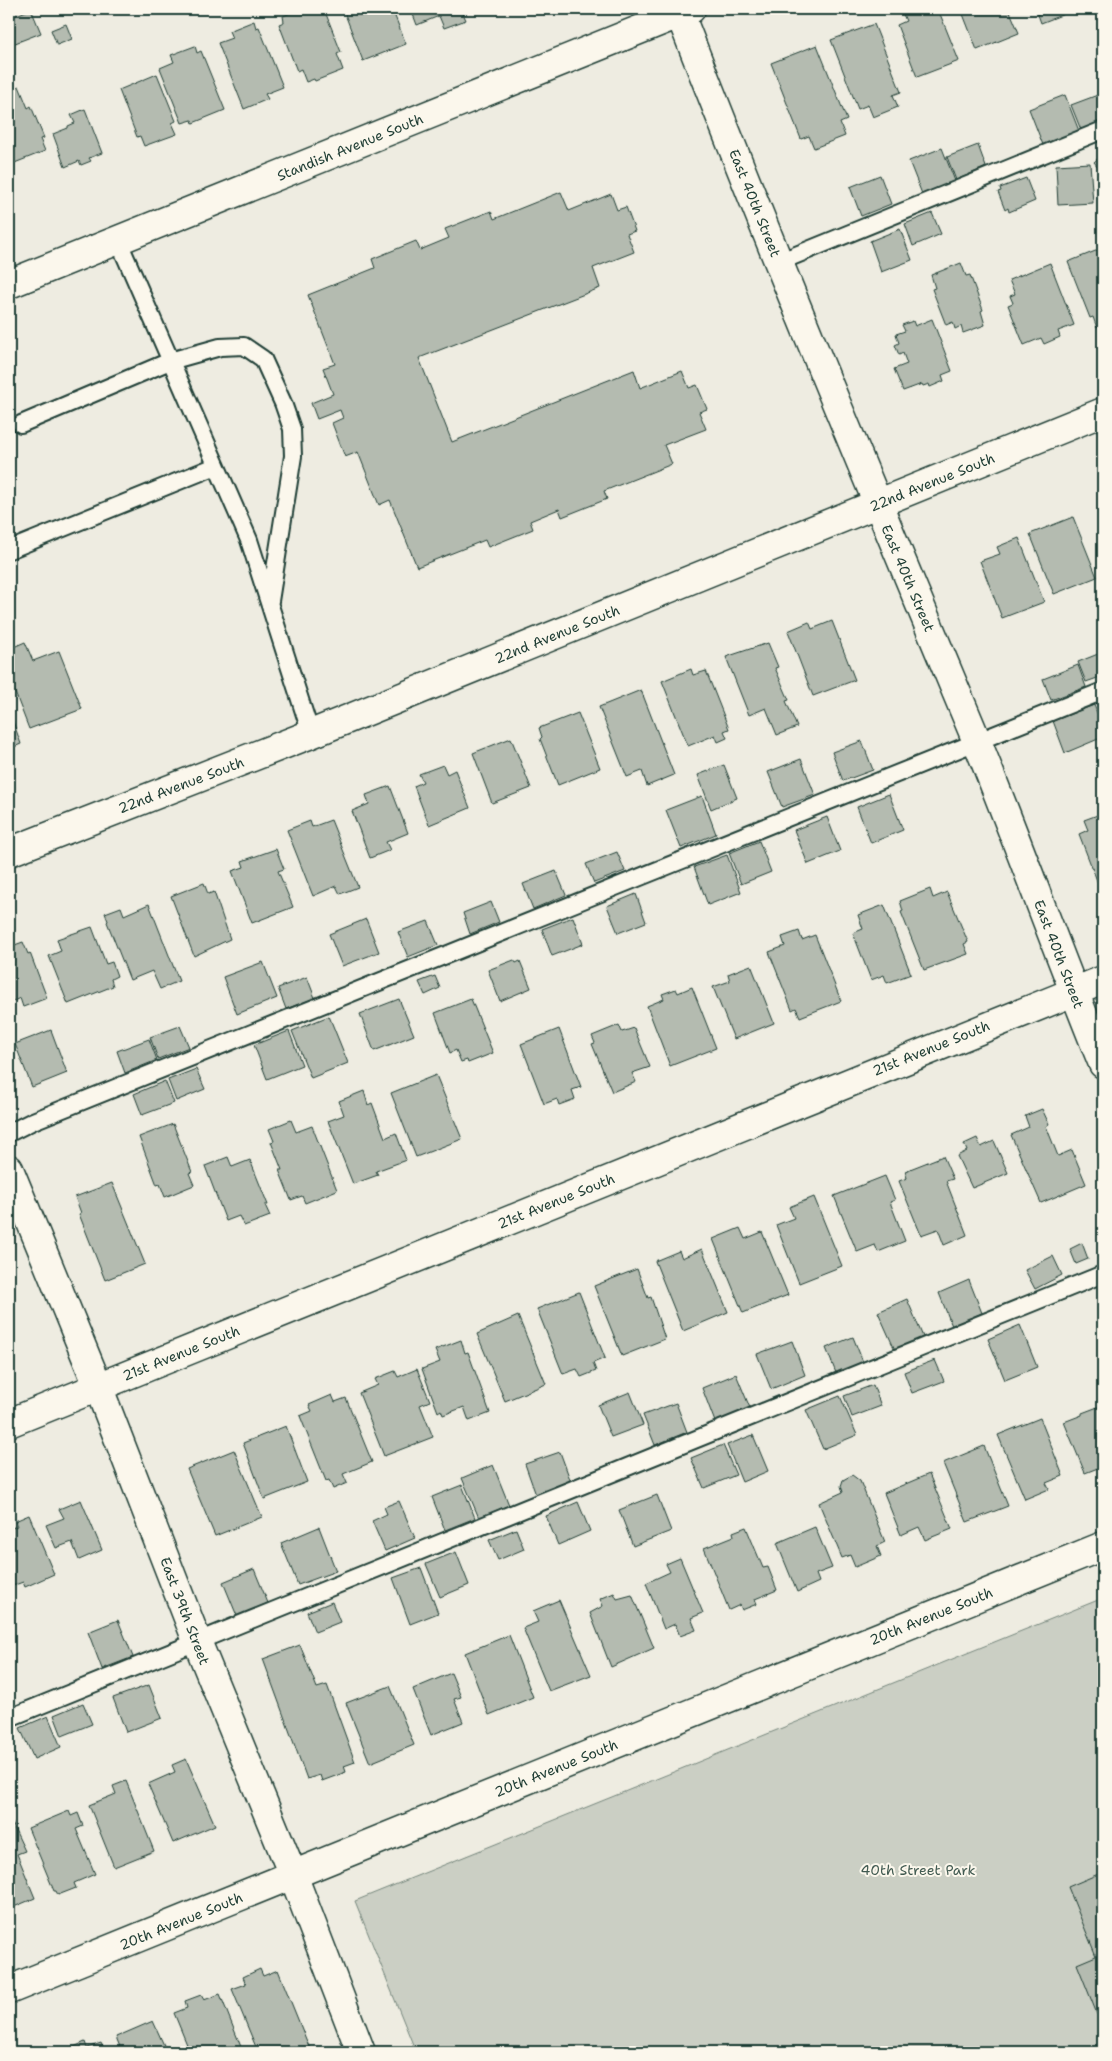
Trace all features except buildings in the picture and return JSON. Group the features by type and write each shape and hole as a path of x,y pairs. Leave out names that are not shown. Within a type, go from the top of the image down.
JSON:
{"street":[{"name":"Standish Avenue South","path":"9,284 683,10"},
{"name":"East 40th Street","path":"683,10 779,262 977,743 1103,1064"},
{"name":"22nd Avenue South","path":"9,852 311,734 1103,412"},
{"name":"21st Avenue South","path":"9,1423 1103,980"},
{"name":"East 39th Street","path":"9,1169 98,1386 197,1641 293,1875 361,2052"},
{"name":"20th Avenue South","path":"9,1990 1103,1546"}],"lane":[{"path":"779,262 1103,130"},
{"path":"118,240 249,540 311,734"},
{"path":"21,424 170,361 220,347 244,346 263,359 284,403 292,429 292,456 269,604"},
{"path":"9,550 216,466"},
{"path":"9,1133 52,1113 1103,691"},
{"path":"9,1718 1103,1274"}],"green space":[{"name":"40th Street Park","path":"1103,1598 1103,2052 416,2052 355,1901"}]}
